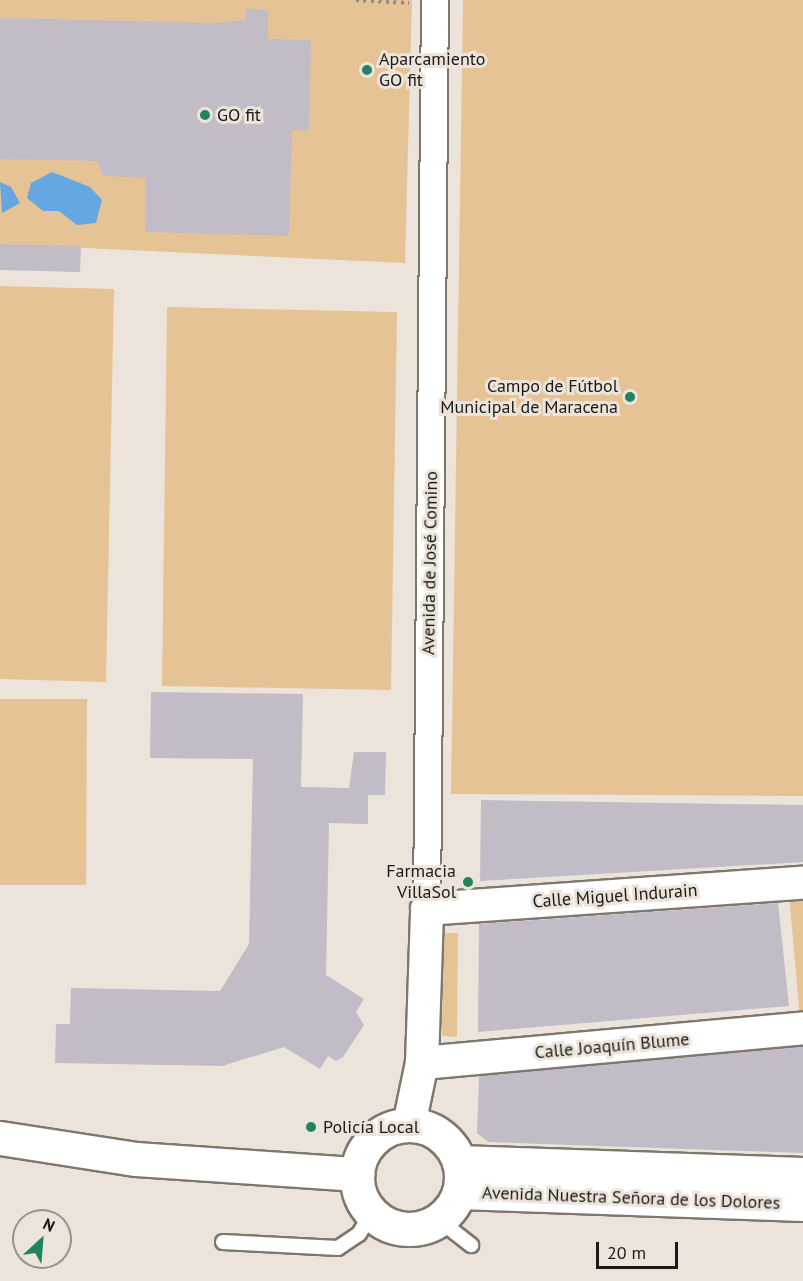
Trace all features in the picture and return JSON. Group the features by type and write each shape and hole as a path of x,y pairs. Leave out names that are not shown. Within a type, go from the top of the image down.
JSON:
{"main road":[{"path":"409,1125 441,1135 459,1177 439,1220 411,1229 371,1213 357,1174 360,1158 379,1134 409,1125"},
{"path":"0,1138 136,1159 357,1174"},
{"name":"Avenida Nuestra Señora de los Dolores","path":"459,1177 803,1174"},
{"name":"Avenida Nuestra Señora de los Dolores","path":"459,1177 803,1203"}],"street":[{"name":"Avenida de José Comino","path":"409,1125 422,1064 427,909 426,2"},
{"name":"Calle Miguel Indurain","path":"427,909 803,883"},
{"name":"Calle Joaquín Blume","path":"422,1064 803,1028"}],"lane":[{"path":"224,1242 338,1248 359,1234 371,1213"},
{"path":"439,1220 471,1245"}],"path":[{"path":"356,0 426,2"}],"shaded area":[{"name":"GO fit","path":"0,0 412,0 405,263 0,244"},
{"name":"Campo de Fútbol Municipal de Maracena","path":"463,0 803,0 803,796 451,794"},
{"path":"0,286 114,289 106,682 0,679"},
{"path":"167,307 397,312 391,690 162,686"},
{"path":"0,699 87,699 86,885 0,885"},
{"path":"803,893 803,1018 800,1019 789,894"},
{"path":"443,933 458,933 457,1037 442,1036"}],"water":[{"path":"52,172 90,187 102,200 96,223 77,225 59,211 43,211 27,198 31,183"},
{"path":"0,182 11,187 20,203 2,213"}],"building":[{"path":"246,9 268,10 268,39 311,40 309,130 292,130 289,236 145,232 146,178 103,176 97,161 0,159 0,18 215,23 246,20"},
{"path":"0,244 81,246 80,272 0,270"},
{"path":"151,692 303,694 301,787 349,788 354,752 386,752 385,795 368,795 368,824 329,823 326,975 364,999 356,1012 364,1025 343,1057 336,1061 328,1056 320,1069 284,1047 222,1066 55,1063 56,1024 70,1024 71,988 220,991 249,944 253,759 150,758"},
{"path":"481,800 803,805 803,862 480,881"},
{"path":"778,903 789,1006 478,1032 479,924"},
{"path":"803,1046 803,1153 488,1142 477,1133 479,1076"}],"place":[{"name":"Aparcamiento GO fit","path":"367,70"},
{"name":"GO fit","path":"205,115"},
{"name":"Campo de Fútbol Municipal de Maracena","path":"630,397"},
{"name":"Farmacia VillaSol","path":"468,882"},
{"name":"Policía Local","path":"311,1127"}]}
